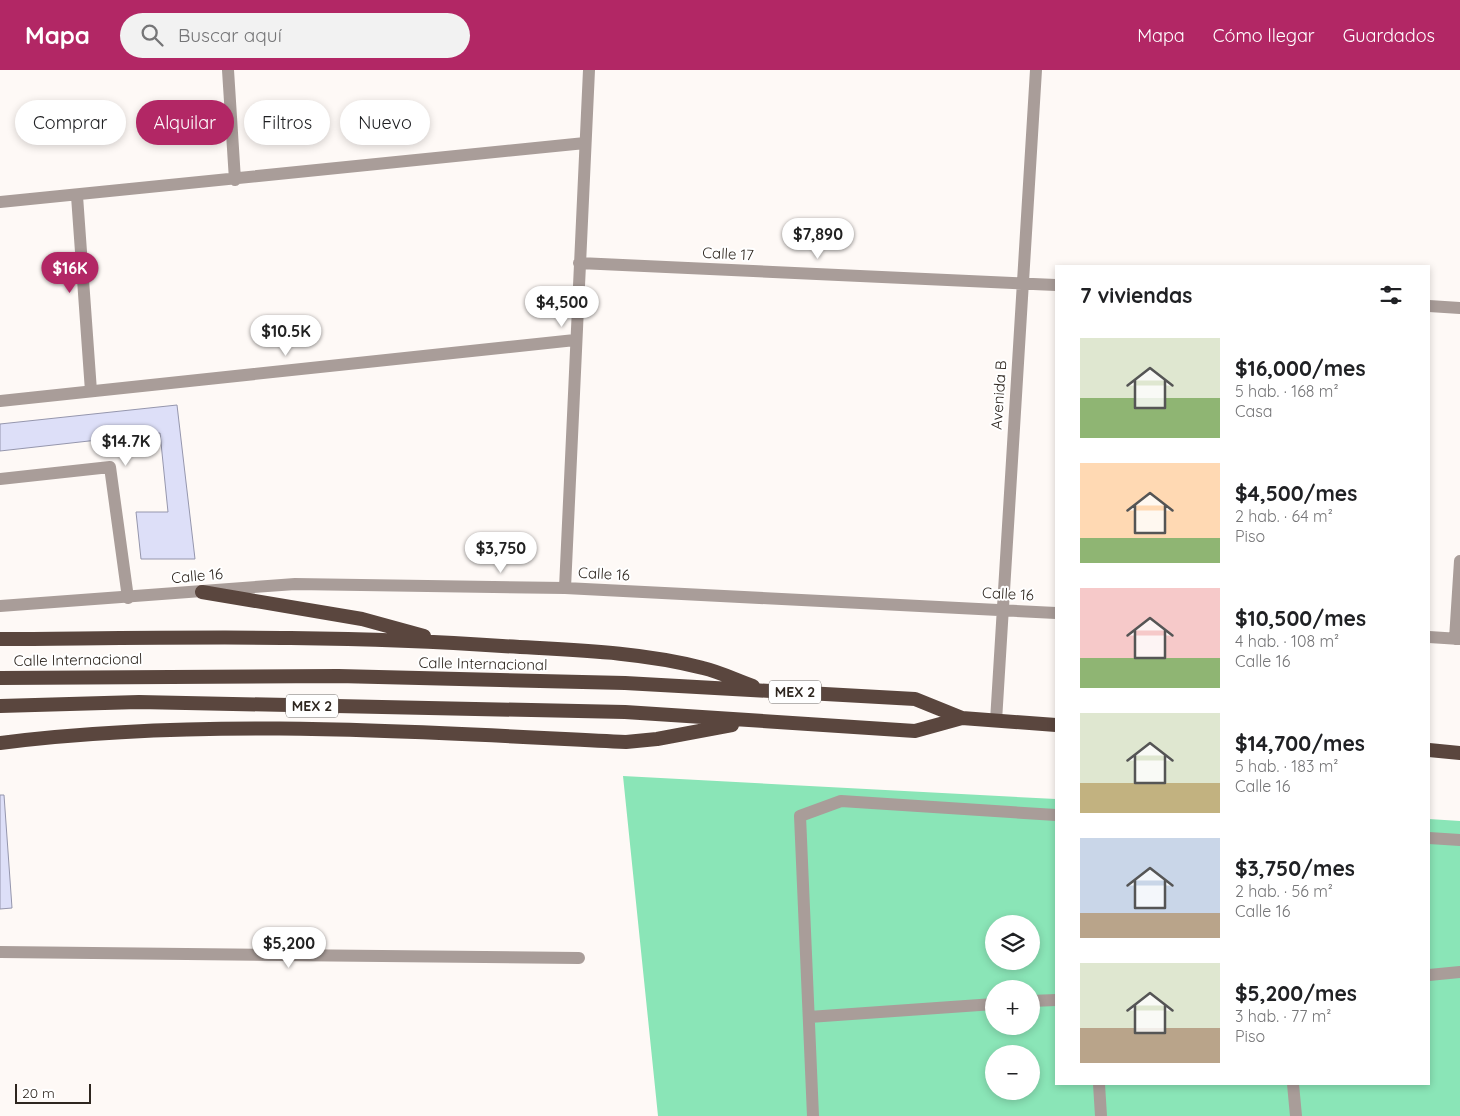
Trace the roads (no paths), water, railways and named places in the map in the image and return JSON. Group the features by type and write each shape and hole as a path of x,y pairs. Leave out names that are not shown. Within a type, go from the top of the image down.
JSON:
{"highway":[{"path":"202,592 362,619 446,642"},
{"path":"0,639 185,638 446,642 575,651 674,662 703,668 768,691"},
{"name":"Calle Internacional","path":"0,678 328,676 625,683 915,699 962,718 1055,725"},
{"name":"Calle Internacional","path":"0,706 139,702 625,712 750,722 915,730 962,718"},
{"path":"0,743 44,738 264,729 626,742 657,739 750,722"},
{"path":"1430,750 1460,753"}],"street":[{"path":"228,70 235,180"},
{"path":"565,588 589,70"},
{"name":"Avenida B","path":"996,721 1036,70"},
{"path":"0,202 77,196 586,143"},
{"path":"77,196 91,391"},
{"name":"Calle 17","path":"579,263 1055,285"},
{"path":"1430,306 1460,308"},
{"path":"0,401 575,340"},
{"path":"0,479 110,467 128,598"},
{"path":"1430,637 1458,639 1460,561"},
{"name":"Calle 16","path":"0,606 128,598 295,584 565,588 1055,613"},
{"path":"813,1116 800,816 841,801 1055,815"},
{"path":"1430,838 1460,840"},
{"path":"0,952 579,958"},
{"path":"1430,975 1460,972"},
{"path":"1040,1001 1055,1000"},
{"path":"808,1016 985,1005"},
{"path":"1099,1085 1101,1116"},
{"path":"1293,1085 1296,1116"}]}
